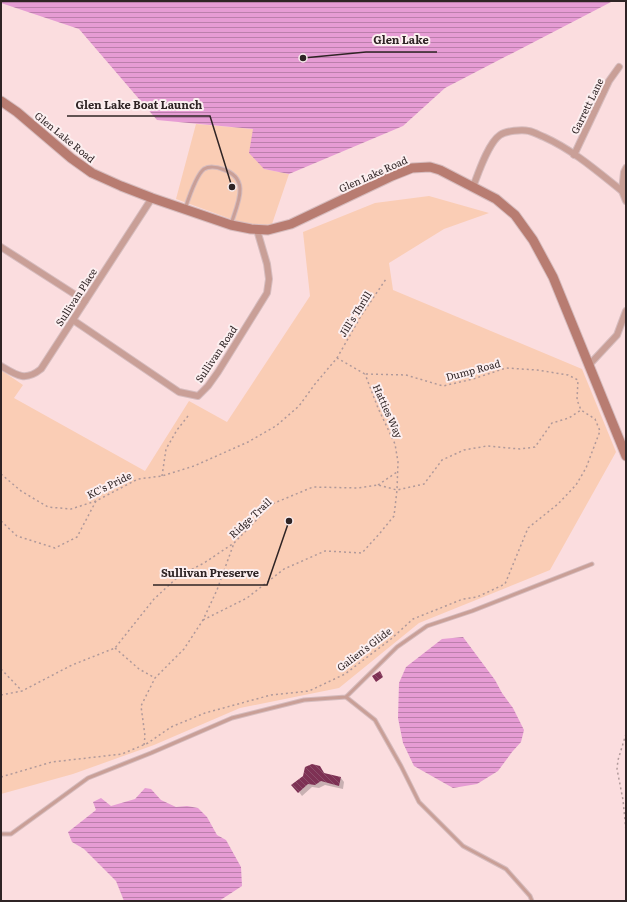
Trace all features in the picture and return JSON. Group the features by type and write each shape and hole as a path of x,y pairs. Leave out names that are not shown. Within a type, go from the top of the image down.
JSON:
{"street":[{"name":"Garrett Lane","path":"574,155 609,81 619,67"},
{"name":"Glen Lake Road","path":"1,101 17,112 71,158 92,173 152,198 231,226 268,230 291,224 412,168 430,167 440,170 496,199 515,215 532,240 553,277 626,456"},
{"path":"473,187 486,155 494,141 500,135 516,130 529,131 553,141 582,160 622,191"},
{"path":"626,168 624,172 622,191 626,201"},
{"name":"Sullivan Place","path":"1,366 18,376 36,374 41,369 152,198"},
{"name":"Sullivan Road","path":"73,320 179,392 198,396 208,386 218,372 267,293 269,279 267,264 257,230"},
{"path":"1,247 85,301"},
{"path":"589,365 617,335 626,311"}],"lane":[{"path":"185,209 199,176 204,169 216,167 224,169 232,173 238,179 240,190 239,201 231,226"},
{"path":"1,834 11,834 88,778 151,754 232,718 304,700 346,697 397,647 427,626 472,611 592,564"},
{"path":"346,697 375,720 419,802 463,846 506,869 530,896 532,901"}],"path":[{"name":"Jill's Thrill","path":"162,476 194,466 248,442 276,426 299,406 337,358 361,316 386,279"},
{"path":"337,358 365,374"},
{"name":"Dump Road","path":"365,374 406,375 442,386 473,379 506,368 537,370 568,375 578,380 577,400 582,410"},
{"name":"Hatties Way","path":"204,620 247,598 284,569 325,551 362,553 394,516 398,472 395,444 378,408 365,374"},
{"name":"Ridge Trail","path":"1,695 22,691 72,665 115,648 154,599 179,576 204,563 234,543 272,504 313,487 357,488 378,485 397,490 424,484 442,460 464,450 487,446 520,449 535,447 552,423 569,418 582,410"},
{"name":"Galien's Glide","path":"1,777 52,762 122,754 148,743 170,727 205,713 271,695 309,691 345,674 391,639 413,619 463,599 477,597 505,584 528,528 558,504 576,485 586,468 600,430 595,419 582,410"},
{"path":"162,476 166,449 177,430 188,416"},
{"path":"378,485 398,472"},
{"name":"KC's Pride","path":"1,474 48,507 71,509 96,501 138,479 162,476"},
{"path":"1,521 17,536 54,548 77,537 96,501"},
{"path":"144,745 145,736 141,706 154,678 184,649 204,620 217,590 234,543"},
{"path":"115,648 139,669 154,678"},
{"path":"1,669 22,691"},
{"path":"626,734 618,760 617,769 623,800 626,831"}],"shaded area":[{"path":"1,1 613,1 445,88 403,126 289,174 264,169 249,153 253,129 157,120 79,29 1,3"},
{"path":"196,124 253,129 264,169 289,174 272,224 260,226 242,223 176,199"},
{"path":"429,196 489,213 444,229 389,263 393,290 582,369 616,452 550,570 419,623 339,688 240,708 154,745 73,774 1,794 1,370 23,385 14,398 145,471 189,401 227,422 310,296 303,232 375,203"},
{"path":"463,637 495,680 513,708 524,730 521,742 498,771 477,784 453,788 414,766 403,743 398,718 399,683 406,667 442,639"},
{"path":"145,788 151,789 161,800 176,807 187,806 198,808 207,817 217,835 226,840 241,867 242,886 219,901 124,901 116,881 84,849 72,842 68,832 96,810 93,802 101,798 111,806 135,799"}],"building":[{"path":"380,671 383,677 376,682 372,676"},
{"path":"312,764 320,766 324,773 341,777 339,786 321,781 315,785 308,784 298,793 291,785 303,776 305,767"}],"place":[{"name":"Glen Lake","path":"303,58"},
{"name":"Glen Lake Boat Launch","path":"232,187"},
{"name":"Sullivan Preserve","path":"289,521"}]}
